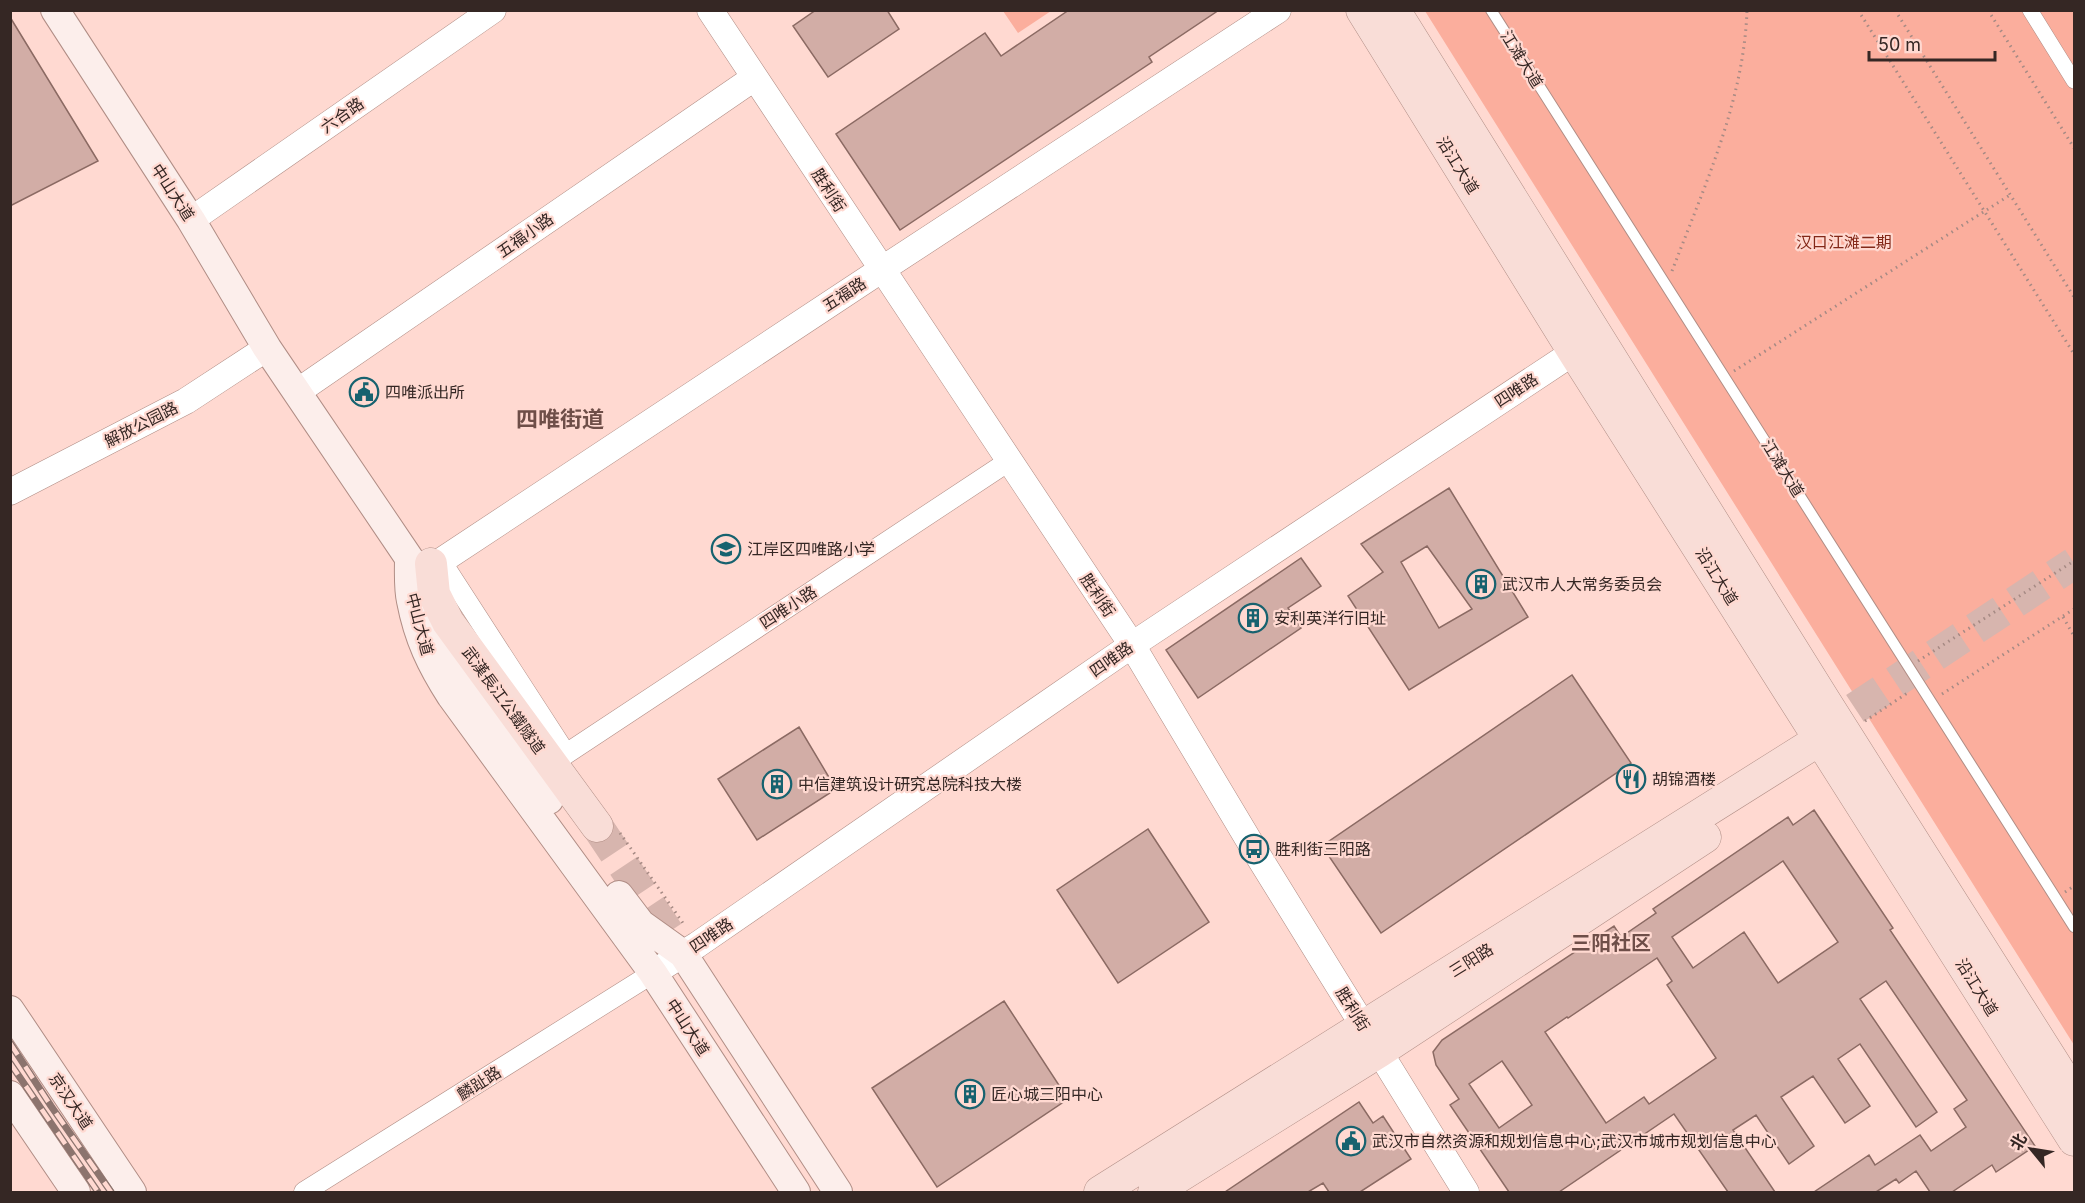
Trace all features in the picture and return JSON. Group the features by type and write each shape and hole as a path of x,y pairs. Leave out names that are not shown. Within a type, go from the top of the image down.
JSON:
{"main road":[{"name":"中山大道","path":"55,10 191,220 267,348 297,392 426,562 423,597 426,612 441,643 507,732 536,783 641,924 690,950 838,1192"},
{"name":"沿江大道","path":"1362,10 1575,352 1841,737 2074,1140"},
{"name":"沿江大道","path":"1394,10 1841,737 2074,1095"},
{"name":"中山大道","path":"426,562 410,599 431,666 653,974 796,1192"},
{"name":"武漢長江公鐵隧道","path":"426,562 434,594 448,622 608,828"},
{"name":"三阳路","path":"1154,1192 1372,1039 1841,737"},
{"name":"京汉大道","path":"10,1010 132,1192"},
{"name":"三阳路","path":"1100,1192 1372,1039"},
{"path":"10,1095 75,1192"}],"street":[{"name":"六合路","path":"191,220 493,10"},
{"name":"胜利街","path":"710,10 1132,645 1254,849 1466,1192"},
{"name":"五福路","path":"426,562 881,270 1278,10"},
{"path":"2030,10 2074,81"},
{"name":"五福小路","path":"297,392 754,78"},
{"name":"解放公园路","path":"10,492 186,401 267,348"},
{"name":"四唯路","path":"653,974 1132,645 1575,352"},
{"name":"四唯小路","path":"566,754 1009,461"},
{"name":"中山大道","path":"426,562 566,754"},
{"name":"麟趾路","path":"304,1192 653,974"}],"lane":[{"name":"江滩大道","path":"1491,10 2074,927"}],"path":[{"path":"1666,287 1702,194 1732,106 1744,54 1747,10"},
{"path":"1858,10 2074,354"},
{"path":"1895,10 2074,297"},
{"path":"1988,10 2074,148"},
{"path":"1725,377 2010,195"},
{"path":"1909,667 2074,561"},
{"path":"1931,701 2074,609"},
{"path":"2062,617 2074,636"},
{"path":"1841,737 1920,684"},
{"path":"608,828 690,950"}],"green space":[{"path":"1003,11 1051,11 1018,33"},
{"name":"汉口江滩二期","path":"1425,11 2074,11 2074,1045"}],"building":[{"path":"816,10 887,10 899,29 828,77 793,26"},
{"path":"1069,10 1219,10 1149,57 1152,62 900,230 836,134 985,33 1001,56"},
{"path":"10,17 98,161 10,206"},
{"name":"武汉市人大常务委员会","path":"1449,488 1528,617 1409,690 1348,596 1383,572 1361,544","holes":["1427,546 1472,609 1439,628 1401,562"]},
{"name":"安利英洋行旧址","path":"1301,558 1321,586 1288,608 1301,628 1198,698 1166,650"},
{"path":"1572,675 1631,763 1381,933 1322,846"},
{"name":"中信建筑设计研究总院科技大楼","path":"799,727 836,789 757,840 718,779"},
{"path":"1814,810 1893,928 1890,930 2035,1146 1996,1172 1992,1165 1952,1192 1930,1192 1916,1171 1899,1183 1896,1179 1876,1192 1814,1192 1869,1155 1875,1165 1920,1135 1931,1151 1966,1127 1954,1109 1967,1100 1886,981 1860,999 1937,1112 1916,1127 1860,1044 1838,1059 1870,1106 1845,1123 1813,1076 1781,1097 1814,1146 1789,1164 1756,1115 1733,1130 1775,1192 1728,1192 1674,1114 1559,1192 1509,1192 1450,1105 1459,1099 1436,1065 1433,1052 1442,1040 1614,926 1621,937 1656,913 1653,909 1788,817 1793,825","holes":["1783,861 1838,942 1778,983 1744,932 1693,968 1672,937","1657,958 1672,981 1667,985 1716,1058 1649,1104 1644,1097 1606,1123 1545,1032","1502,1061 1532,1105 1499,1128 1469,1084"]},
{"path":"1148,829 1209,922 1118,983 1057,890"},
{"name":"匠心城三阳中心","path":"1004,1001 1068,1099 937,1187 872,1088"},
{"name":"武汉市自然资源和规划信息中心;武汉市城市规划信息中心","path":"1359,1102 1373,1123 1383,1116 1411,1159 1360,1192 1329,1192 1323,1183 1308,1192 1225,1192"}],"tunnel":[{"path":"1815,735 2074,563"},
{"path":"597,826 683,955"}],"railway":[{"path":"10,1043 111,1192"},
{"path":"10,1063 98,1192"}],"place":[{"name":"四唯派出所","path":"364,392"},
{"name":"江岸区四唯路小学","path":"726,549"},
{"name":"武汉市人大常务委员会","path":"1481,584"},
{"name":"安利英洋行旧址","path":"1253,618"},
{"name":"胡锦酒楼","path":"1631,779"},
{"name":"中信建筑设计研究总院科技大楼","path":"777,784"},
{"name":"胜利街三阳路","path":"1254,849"},
{"name":"匠心城三阳中心","path":"970,1094"},
{"name":"武汉市自然资源和规划信息中心;武汉市城市规划信息中心","path":"1351,1141"}],"district":[{"name":"四唯街道","path":"560,419"},
{"name":"三阳社区","path":"1611,943"}]}
